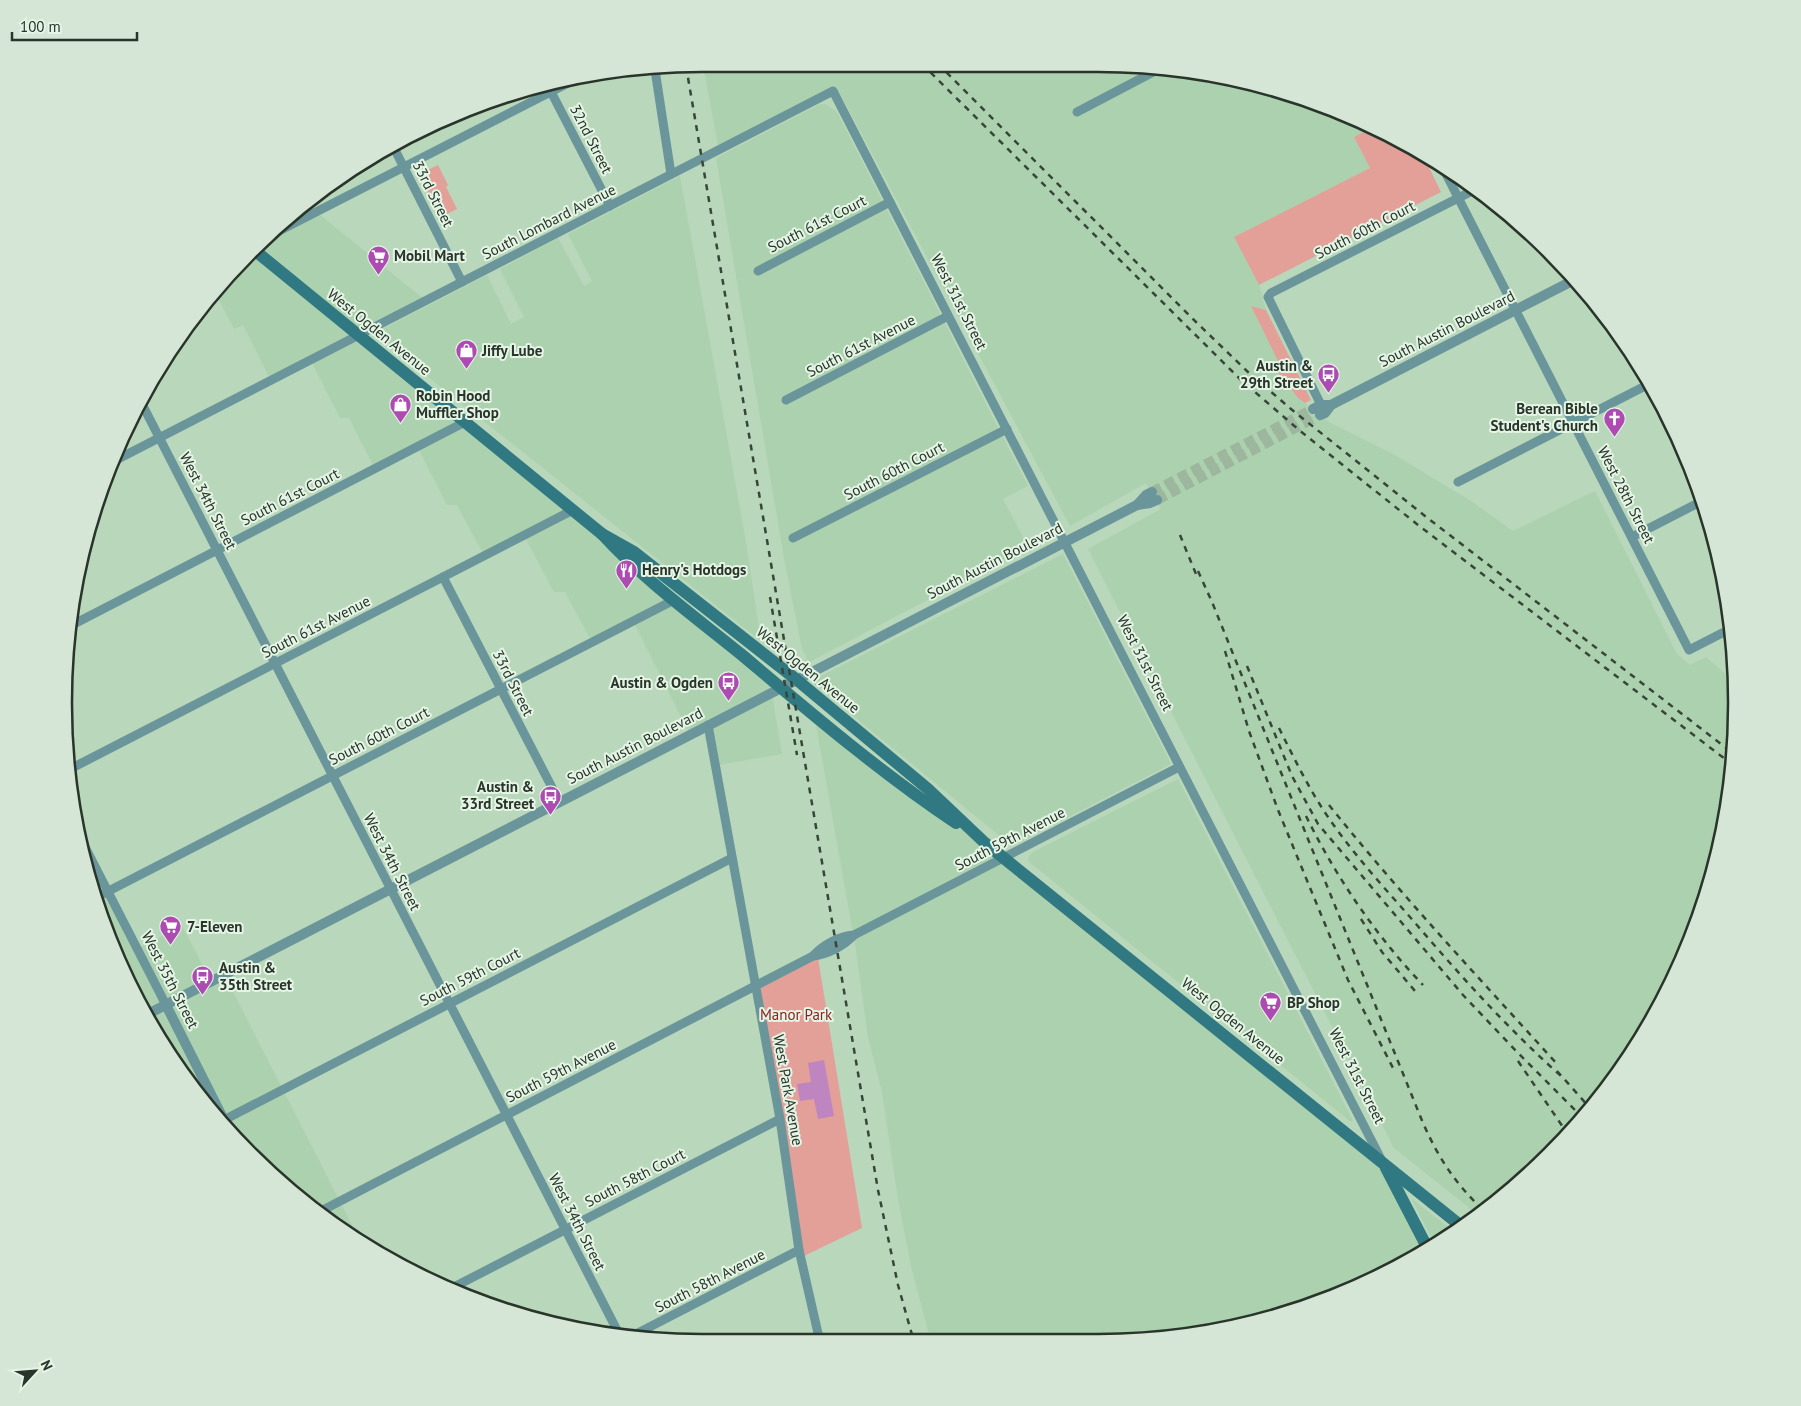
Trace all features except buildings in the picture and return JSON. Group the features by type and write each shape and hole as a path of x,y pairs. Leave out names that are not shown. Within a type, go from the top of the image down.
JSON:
{"main road":[{"name":"West Ogden Avenue","path":"260,254 602,534 625,559 782,688 923,801 1004,858 1456,1222"},
{"name":"West Ogden Avenue","path":"602,534 634,552 797,680 928,788 985,843"},
{"name":"West 31st Street","path":"1383,1163 1424,1242"}],"street":[{"path":"656,75 671,174"},
{"path":"1077,112 1148,75"},
{"name":"South Lombard Avenue","path":"123,457 833,91"},
{"name":"West 31st Street","path":"833,91 1383,1163"},
{"name":"32nd Street","path":"551,92 610,206"},
{"path":"293,224 404,167 536,95"},
{"name":"33rd Street","path":"396,153 462,282"},
{"name":"West 28th Street","path":"1449,180 1689,650 1724,632"},
{"name":"South 60th Court","path":"1321,409 1268,297 1271,292 1468,193"},
{"name":"South 61st Court","path":"758,271 890,202"},
{"name":"South Austin Boulevard","path":"1321,409 1568,283"},
{"name":"South 61st Avenue","path":"786,400 948,316"},
{"path":"1458,482 1644,387"},
{"name":"West 34th Street","path":"146,409 615,1327"},
{"name":"South 61st Court","path":"78,622 465,422"},
{"name":"South 60th Court","path":"793,538 1007,429"},
{"name":"South Austin Boulevard","path":"153,1011 1137,505 1150,503 1154,496"},
{"path":"1632,537 1696,504"},
{"name":"South 61st Avenue","path":"76,766 573,510"},
{"name":"33rd Street","path":"443,577 559,801"},
{"name":"South 60th Court","path":"103,894 674,600"},
{"name":"West Park Avenue","path":"708,725 780,1119 799,1250 818,1334"},
{"name":"South 59th Avenue","path":"326,1208 813,956 820,948 845,936 854,935 1179,767"},
{"name":"South 59th Court","path":"228,1117 732,858"},
{"name":"West 35th Street","path":"94,864 210,1096"},
{"name":"South 58th Court","path":"459,1284 780,1119"},
{"name":"South 58th Avenue","path":"645,1330 799,1250"}],"shaded area":[{"path":"704,72 1098,72 1139,74 1180,78 1261,94 1301,106 1364,132 1354,137 1370,168 1234,237 1259,285 1266,310 1252,307 1279,363 1273,366 1298,398 1329,422 1395,455 1471,501 1513,531 1595,491 1677,654 1690,665 1706,657 1727,675 1727,744 1716,826 1707,866 1681,944 1644,1018 1598,1087 1544,1149 1482,1203 1472,1210 1394,1148 1088,549 1161,509 1146,483 1070,526 843,99 832,89 718,146"},
{"path":"820,104 826,104 837,112 1028,486 1003,499 1028,547 798,668 793,668 792,659 798,664 807,659 802,649 784,558 716,158"},
{"path":"680,176 746,542 760,635 774,644 776,653 379,338 379,331 487,275 511,324 524,317 500,269 558,238 584,286 592,281 568,234"},
{"path":"312,209 425,300 270,379 243,325 234,329 219,300 257,257"},
{"path":"357,338 777,687 689,733 634,623 593,644 565,592 554,592 525,537 485,557 457,505 447,505 418,448 376,471 349,418 340,418 311,361"},
{"path":"1063,554 1171,764 1012,846 811,681"},
{"path":"772,695 782,754 718,765 711,726"},
{"path":"815,719 1002,856 853,933"},
{"path":"1178,779 1353,1121 1351,1122 1028,861 1029,856 1035,851"},
{"path":"1004,860 1383,1164 1423,1243 1339,1286 1261,1312 1221,1321 1180,1328 1098,1334 929,1334 911,1266 898,1199 882,1092 868,1037 854,937"},
{"path":"111,894 139,948 182,926 210,979 226,978 353,1227 287,1177 257,1149 203,1087 157,1018 138,982 120,944 104,898"},
{"path":"824,1060 834,1116 818,1119 814,1099 800,1101 797,1084 811,1082 808,1063"},
{"path":"1411,1198 1448,1227 1432,1237"}],"green space":[{"path":"1364,132 1429,167 1441,192 1259,285 1234,237 1370,168 1354,137"},
{"path":"438,165 457,209 441,217 419,174"},
{"path":"1251,306 1266,310 1311,400 1305,403 1298,398 1273,366 1279,363"},
{"name":"Manor Park","path":"818,958 862,1228 804,1256 760,988"}],"tunnel":[{"path":"1152,492 1313,409"},
{"path":"1157,500 1320,415"}],"railway":[{"path":"930,72 1241,380 1299,430 1418,525 1726,759"},
{"path":"946,72 1248,372 1291,409 1425,516 1727,748"},
{"path":"687,73 878,1190 898,1285 912,1334"},
{"path":"1180,535 1198,579"},
{"path":"1198,571 1423,1123 1448,1170 1479,1205"},
{"path":"770,597 797,755"},
{"path":"1225,651 1249,731 1278,810 1348,980 1393,1068"},
{"path":"1247,666 1292,776 1318,824 1463,995 1577,1112"},
{"path":"1279,728 1318,801 1354,852 1446,959 1521,1038 1561,1076"},
{"path":"1329,805 1412,904 1557,1064"},
{"path":"1306,816 1330,861 1358,905 1389,946 1423,985"},
{"path":"1361,919 1382,952 1415,991"},
{"path":"1518,1061 1564,1128"},
{"path":"1557,1071 1585,1103"}],"place":[{"name":"Mobil Mart","path":"378,275"},
{"name":"Jiffy Lube","path":"466,370"},
{"name":"Austin & 29th Street","path":"1329,394"},
{"name":"Robin Hood Muffler Shop","path":"400,424"},
{"name":"Berean Bible Student's Church","path":"1614,437"},
{"name":"Henry's Hotdogs","path":"626,589"},
{"name":"Austin & Ogden","path":"729,702"},
{"name":"Austin & 33rd Street","path":"550,815"},
{"name":"7-Eleven","path":"171,946"},
{"name":"Austin & 35th Street","path":"203,996"},
{"name":"BP Shop","path":"1271,1022"}]}
